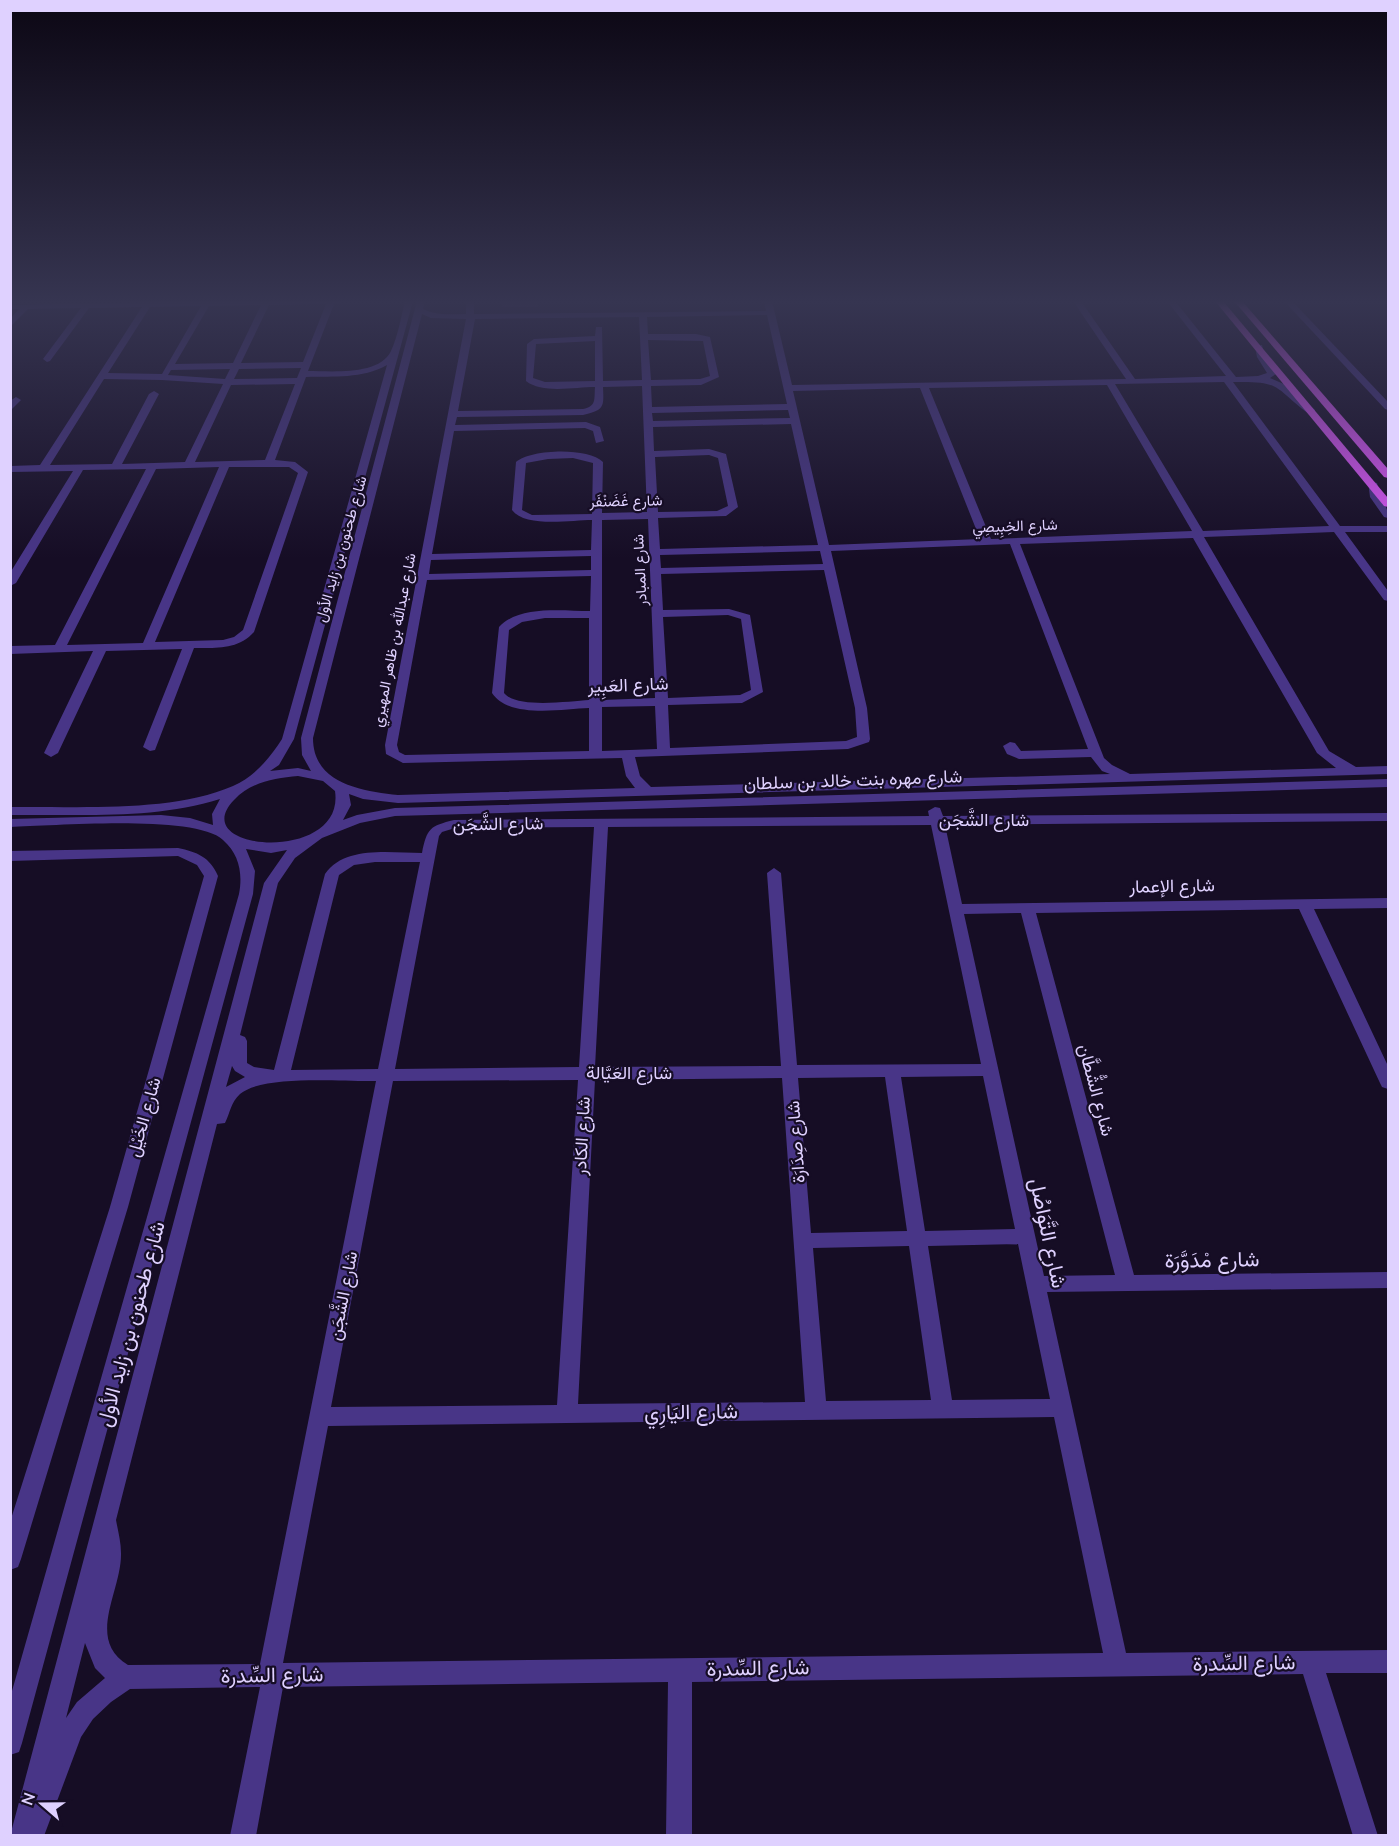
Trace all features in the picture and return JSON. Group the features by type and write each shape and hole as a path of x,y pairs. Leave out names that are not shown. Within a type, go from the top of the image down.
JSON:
{"main road":[{"path":"1293,387 1389,504"},
{"path":"1313,387 1389,475"}],"street":[{"path":"43,468 93,387"},
{"path":"189,465 224,387"},
{"path":"269,463 298,387"},
{"path":"382,387 384,392"},
{"name":"شارع طحنون بن زايد الأول","path":"244,785 274,762 288,739 385,387"},
{"name":"شارع طحنون بن زايد الأول","path":"329,781 311,763 307,738 399,387"},
{"name":"شارع عبدالله بن ظاهر المهيري","path":"458,387 391,745 396,756 413,760 848,745 864,739 861,708 788,388"},
{"path":"453,414 588,411 598,406 598,387"},
{"name":"شارع المبادر","path":"646,387 664,753"},
{"path":"788,388 826,387"},
{"path":"924,387 987,542"},
{"path":"1113,387 1324,753 1337,763 1355,771"},
{"path":"1235,387 1389,598"},
{"path":"1285,387 1298,402 1315,414"},
{"path":"1370,387 1389,407"},
{"path":"115,467 154,394"},
{"path":"648,410 791,407"},
{"path":"649,424 795,421"},
{"path":"451,428 586,425 597,429 599,441"},
{"name":"شارع غَضَنْفَر","path":"597,517 598,462 596,459 579,455 534,457 523,460 516,510 521,515 532,518 597,517 652,515 722,514 732,510 733,505 723,456 709,452 649,454"},
{"path":"10,469 269,463 292,464 303,472 248,632 231,643 11,652"},
{"path":"148,646 225,464"},
{"path":"59,649 152,466"},
{"path":"10,583 79,468"},
{"path":"1371,483 1375,497 1389,515"},
{"path":"596,755 594,704 597,517"},
{"name":"شارع الخِبِيصِي","path":"1377,528 1389,524"},
{"name":"شارع الخِبِيصِي","path":"654,552 1389,529"},
{"path":"1014,542 1097,756 1107,768 1130,778"},
{"path":"426,557 597,554"},
{"path":"654,571 827,567"},
{"path":"423,576 596,573"},
{"name":"شارع العَبِير","path":"595,615 523,617 507,623 503,629 498,693 505,701 520,705 594,704 742,699 753,695 758,688 746,617 729,612 657,614"},
{"path":"150,747 189,645"},
{"path":"51,753 101,648"},
{"path":"1010,746 1012,751 1019,755 1097,756"},
{"path":"1318,773 1324,764 1324,753"},
{"path":"628,754 630,776 638,785 650,792"},
{"path":"1084,780 1094,772 1097,756"},
{"name":"شارع مهره بنت خالد بن سلطان","path":"329,781 363,795 398,799 1389,770"},
{"path":"10,811 166,806 204,800 268,776 288,773 307,773 329,781 345,799 344,808 333,826 316,837 271,848 250,846 190,822 161,819 10,823"},
{"path":"614,794 630,776"},
{"name":"شارع مهره بنت خالد بن سلطان","path":"316,837 357,819 395,812 1389,783"},
{"path":"229,838 221,828 220,812 224,803 244,785"},
{"path":"904,797 936,815 943,803 966,795"},
{"name":"شارع الشَّجَن","path":"243,1836 384,1075 434,832 448,824 601,823 936,815 1389,817"},
{"name":"شارع التَّوَاصُل","path":"936,815 1117,1665"},
{"name":"شارع الكادر","path":"567,1414 601,823"},
{"name":"شارع طحنون بن زايد الأول","path":"23,1836 271,883 290,855 316,837"},
{"name":"شارع طحنون بن زايد الأول","path":"10,1743 249,884 244,856 229,838"},
{"name":"شارع الخَيْل","path":"10,856 178,852 198,858 207,866 211,876 119,1207 10,1559"},
{"path":"274,1076 335,868 351,860 428,858"},
{"name":"شارع صِدَارَة","path":"774,873 816,1410"},
{"name":"شارع الإعمار","path":"956,909 1389,903"},
{"path":"1304,904 1389,1083"},
{"name":"شارع الشُّطَّان","path":"1027,908 1127,1283"},
{"name":"شارع العَيَّالة","path":"244,989 244,1015 236,1056 237,1062 245,1071 274,1076 991,1070"},
{"path":"892,1071 916,1239 944,1409"},
{"name":"شارع العَيَّالة","path":"189,1195 197,1186 207,1162 225,1100 238,1086 274,1076"},
{"path":"803,1241 1026,1236"},
{"name":"شارع مْدَوَّرَة","path":"1035,1284 1389,1280"},
{"name":"شارع اليَارِي","path":"319,1417 1062,1408"},
{"path":"31,1836 70,1732 89,1705 100,1694 127,1677 106,1665 96,1644 96,1624 110,1554 105,1519"},
{"name":"شارع السِّدرة","path":"127,1677 1389,1661"},
{"path":"1311,1662 1366,1836"},
{"path":"679,1836 680,1669"}]}
